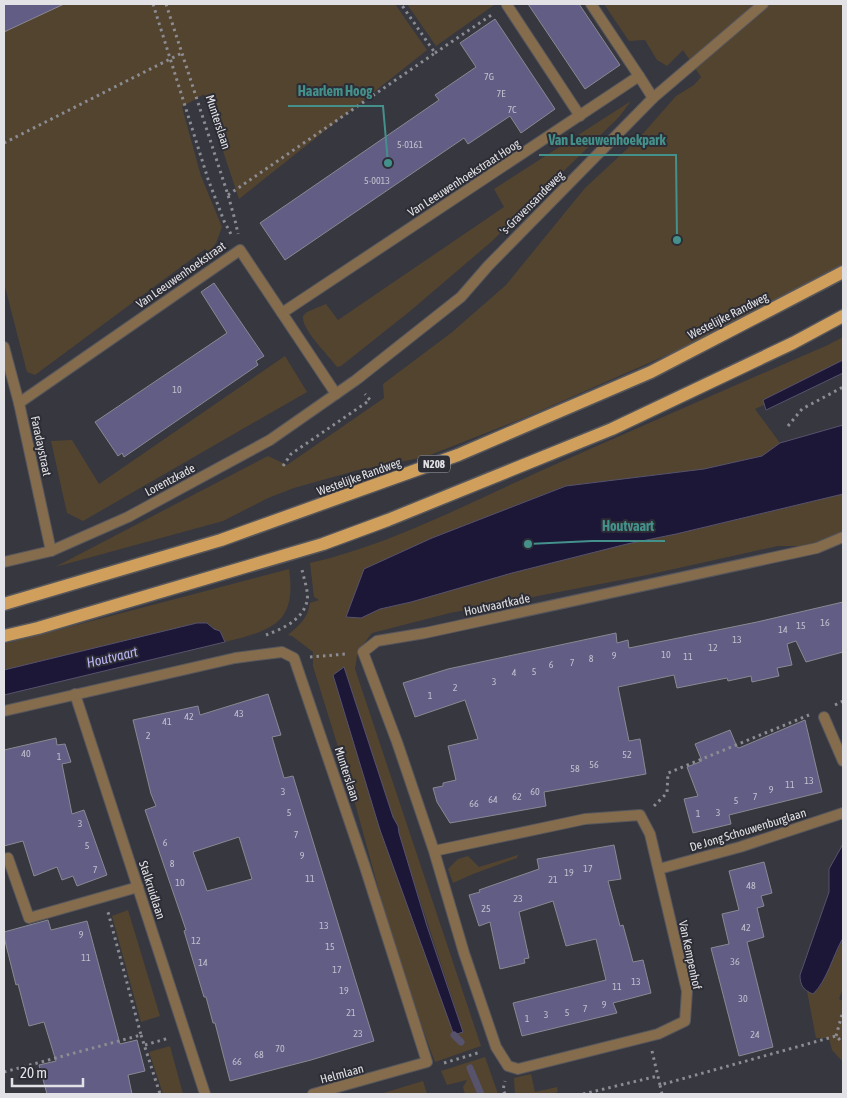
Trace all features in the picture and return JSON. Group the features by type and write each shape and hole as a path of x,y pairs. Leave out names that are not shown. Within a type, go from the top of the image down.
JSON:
{"main road":[{"name":"Westelijke Randweg","path":"4,604 221,540 458,456 651,372 843,272"},
{"path":"4,636 38,628 322,544 388,520 612,429 793,343 843,316"}],"street":[{"path":"591,4 653,98"},
{"name":"'s-Gravensandeweg","path":"336,394 461,297 488,266 653,98 763,4"},
{"path":"507,5 580,116"},
{"name":"Van Leeuwenhoekstraat Hoog","path":"282,313 639,76"},
{"name":"Van Leeuwenhoekstraat","path":"19,403 240,250 336,394"},
{"name":"Faradaystraat","path":"4,347 19,403 50,551"},
{"name":"Lorentzkade","path":"4,562 50,551 128,517 270,440 336,394"},
{"name":"Houtvaartkade","path":"363,652 377,641 435,631 817,548 843,537"},
{"path":"4,711 254,655 282,652 294,658"},
{"path":"363,652 397,742 434,850 584,819 640,815 641,818"},
{"name":"Munterslaan","path":"294,658 364,864 427,1062"},
{"name":"Stalkruidlaan","path":"75,694 205,1094"},
{"path":"824,717 843,761"},
{"name":"De Jong Schouwenburglaan","path":"659,869 740,847 843,813"},
{"name":"Van Kempenhof","path":"434,850 464,953 496,1047 508,1066 518,1069 658,1034 685,1021 687,991 650,834 641,818"},
{"path":"4,859 8,858 29,918 138,887"},
{"name":"Helmlaan","path":"313,1094 377,1078 427,1062"}],"path":[{"path":"152,4 171,58 211,187 224,221 240,250"},
{"name":"Munterslaan","path":"166,4 228,195 235,220 240,250"},
{"path":"400,4 435,53"},
{"path":"228,195 507,5"},
{"path":"4,143 182,52"},
{"path":"788,426 802,409 843,387"},
{"path":"260,637 292,623 301,614 308,601 302,570"},
{"path":"294,658 363,652"},
{"path":"641,818 667,793 668,773 808,714 824,717"},
{"path":"104,897 141,1035 160,1094"},
{"path":"836,1036 843,1011"},
{"path":"145,1045 185,1034"},
{"path":"4,1072 141,1035"},
{"path":"649,1036 662,1094"},
{"path":"836,1036 843,1042"},
{"path":"660,1085 836,1036"},
{"path":"427,1062 440,1064 496,1047"},
{"path":"583,1094 658,1076"}],"shaded area":[{"path":"4,4 395,4 427,50 239,199 204,94 182,107 201,176 222,227 216,243 209,252 205,249 35,375 27,372 4,283"},
{"path":"407,4 493,4 494,5 436,46"},
{"path":"604,4 843,4 843,265 701,340 524,418 425,457 358,470 294,488 268,498 223,521 55,567 268,456 287,465 384,398 383,384 451,333 506,285 585,188 640,137 676,96 694,85 701,77 683,50 667,66 657,60 645,40 629,41"},
{"path":"631,101 619,117 491,242 409,312 341,366 337,367 306,328 303,316 307,312 326,304 338,320 504,207 494,189"},
{"path":"843,337 843,370 755,409 780,443 762,456 704,469 565,486 432,538 355,595 346,617 361,618 380,609 512,573 627,544 843,494 843,539 821,546 778,546 647,575 450,613 372,633 362,646 357,656 355,669 481,1046 435,1062 400,968 352,792 313,666 313,652 288,635 305,618 310,603 319,600 314,597 310,563 368,546 425,524 536,473","holes":["344,668 463,1031 455,1035 380,830 333,676"]},
{"path":"285,356 307,392 83,521 67,513 51,441 72,440 99,484"},
{"path":"289,569 289,602 285,613 278,622 256,633 225,642 219,631 207,623 197,623 4,670 4,644"},
{"path":"518,855 517,858 453,883 448,869 458,859 468,856 479,867"},
{"path":"128,910 160,1016 141,1022 112,916"},
{"path":"843,939 843,988 839,999 843,1001 843,1062 832,1050 829,1038 816,1038 807,991 813,994 820,987"},
{"path":"170,1046 183,1094 163,1094 149,1052"},
{"path":"485,1057 498,1094 465,1094 463,1087 467,1080 447,1085 441,1071"},
{"path":"531,1074 535,1092 557,1087 558,1092 550,1094 515,1094 514,1078"},
{"path":"423,1081 427,1094 380,1094"}],"water":[{"path":"843,360 843,373 766,410 763,400"},
{"path":"843,425 843,494 627,544 512,573 380,609 361,618 346,617 364,569 432,538 566,486 704,469 762,456 780,443"},
{"path":"197,623 207,623 220,631 225,642 4,695 4,670"},
{"path":"344,667 393,817 398,826 427,926 463,1032 454,1035 380,830 333,675"},
{"path":"843,844 843,938 826,975 813,994 803,987 800,975 829,892 829,869"}],"building":[{"path":"4,4 64,4 4,32"},
{"path":"528,4 579,4 620,65 585,89"},
{"path":"495,19 555,109 521,133 510,116 468,144 464,138 285,260 260,223 439,100 435,95 476,67 460,43"},
{"path":"214,283 264,356 256,361 258,365 124,457 122,453 118,456 95,422 227,333 201,292"},
{"path":"843,602 843,652 806,662 796,641 787,644 792,665 777,668 779,676 752,682 751,676 728,681 727,678 677,688 674,675 618,687 629,741 640,739 646,774 544,792 546,806 450,823 437,802 433,788 456,780 448,746 478,739 465,700 415,717 403,683 448,669 616,633 617,643 628,640 629,648"},
{"path":"268,694 281,735 272,737 284,778 293,776 374,1041 230,1081 215,1023 213,1023 206,997 204,997 184,931 186,930 145,810 156,806 151,794 133,720 198,706 200,715","holes":["239,837 252,879 207,891 193,852"]},
{"path":"805,720 822,792 729,815 731,824 693,833 684,799 698,796 687,767 702,761 695,744 730,730 739,748"},
{"path":"56,738 57,745 65,744 71,762 62,764 72,814 84,810 107,875 77,886 73,876 62,880 57,867 34,876 23,841 4,846 4,750"},
{"path":"614,845 621,879 608,881 620,926 623,925 633,962 643,960 651,993 613,1003 617,1013 522,1036 513,1003 606,980 596,939 566,946 553,901 519,912 529,958 524,959 525,963 500,969 490,922 479,926 469,895 539,869 537,859"},
{"path":"764,862 772,893 761,896 764,906 757,908 764,937 747,942 773,1047 739,1056 711,948 729,944 722,914 739,910 729,871"},
{"path":"48,920 51,930 87,921 120,1044 137,1040 145,1071 128,1075 132,1094 47,1094 39,1065 56,1061 44,1022 29,1026 18,984 16,985 4,932"}],"waterway":[{"path":"454,1035 461,1042"},
{"path":"470,1068 481,1094"}],"place":[{"name":"Haarlem Hoog","path":"388,163"},
{"name":"Van Leeuwenhoekpark","path":"677,240"},
{"name":"Houtvaart","path":"528,544"}]}
